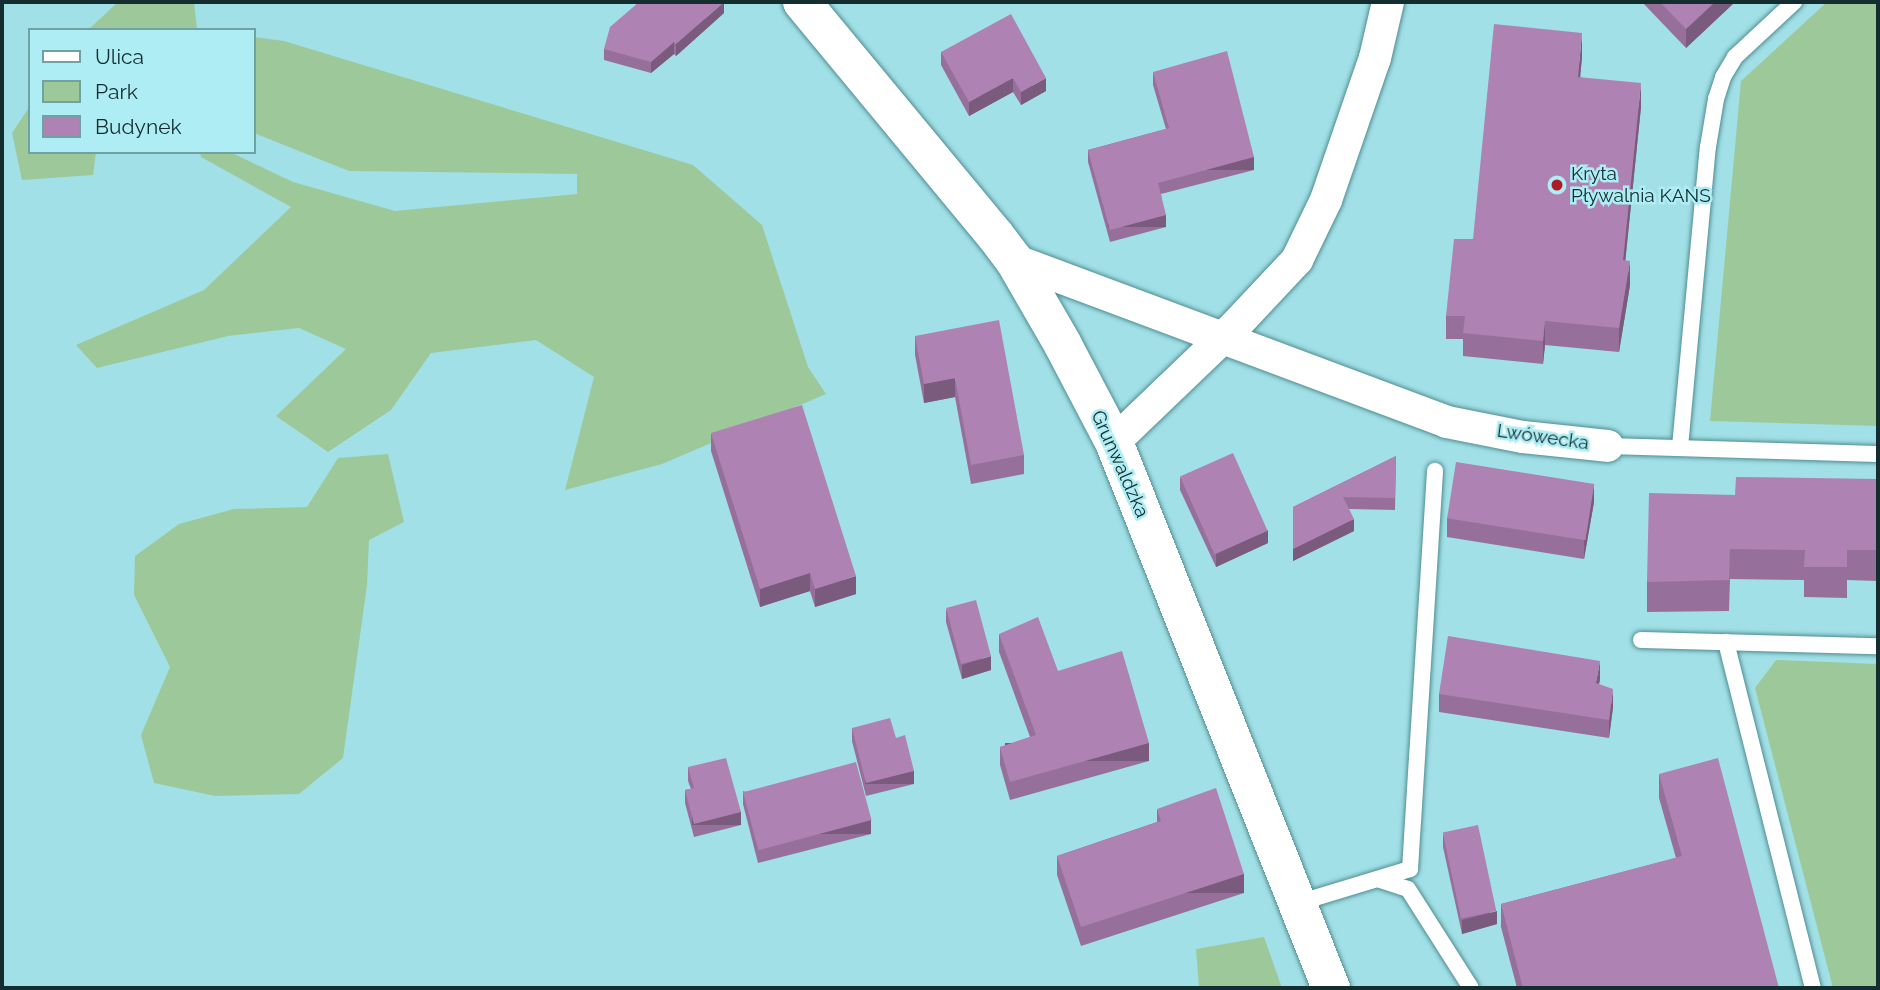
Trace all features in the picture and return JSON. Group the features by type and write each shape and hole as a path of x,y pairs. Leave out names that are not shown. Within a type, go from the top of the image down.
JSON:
{"street":[{"name":"Grunwaldzka","path":"802,2 917,137 1014,260 1114,442 1331,988"},
{"path":"1114,442 1225,337 1297,260 1325,200 1375,58 1388,2"},
{"name":"Lwówecka","path":"1014,260 1447,422 1523,437 1608,446"}],"lane":[{"path":"1680,447 1708,146 1716,99 1723,77 1735,57 1794,2"},
{"name":"Lwówecka","path":"1608,446 1878,454"},
{"path":"1298,903 1410,869 1435,471"},
{"path":"1640,640 1878,646"},
{"path":"1726,642 1813,988"},
{"path":"1380,880 1408,889 1471,988"}],"green space":[{"path":"118,2 194,2 197,28 90,28"},
{"path":"1827,2 1878,2 1878,426 1710,421 1741,81"},
{"path":"256,37 284,41 693,165 762,225 808,367 826,394 662,464 565,490 594,377 536,340 431,353 391,410 328,452 276,416 346,349 299,328 228,336 97,368 76,345 204,290 291,207 201,157 200,154 234,154 293,182 395,211 577,194 577,174 349,171 256,134"},
{"path":"28,109 28,154 96,154 93,175 22,180 12,133"},
{"path":"388,454 404,522 369,540 367,585 343,758 299,794 215,796 154,783 141,735 170,667 134,595 135,556 179,524 234,509 307,507 338,458"},
{"path":"1776,660 1878,664 1878,988 1833,988 1755,688"},
{"path":"1264,937 1282,988 1199,988 1196,949"}],"building":[{"path":"639,2 724,2 651,62 604,49 610,27"},
{"path":"1660,2 1715,2 1686,29"},
{"path":"1011,14 1046,78 1021,92 1013,78 969,102 941,52"},
{"name":"Kryta Pływalnia KANS","path":"1494,24 1582,33 1578,77 1641,83 1623,260 1630,261 1619,328 1545,321 1543,341 1463,333 1465,316 1446,316 1454,239 1473,239"},
{"path":"1227,51 1254,157 1158,183 1166,215 1110,230 1088,150 1169,128 1153,72"},
{"path":"999,320 1024,455 971,465 955,378 924,384 915,336"},
{"path":"802,405 856,576 815,589 810,573 760,589 711,433"},
{"path":"1233,453 1268,531 1215,554 1180,477"},
{"path":"1396,456 1395,498 1343,497 1354,519 1293,549 1293,507"},
{"path":"1456,462 1594,484 1585,540 1447,518"},
{"path":"1736,477 1878,479 1878,550 1847,550 1847,567 1804,567 1805,550 1730,549 1729,580 1647,582 1649,493 1735,495"},
{"path":"976,600 991,656 961,664 946,608"},
{"path":"1038,617 1058,671 1122,651 1149,743 1010,782 1000,747 1036,735 999,634"},
{"path":"1448,636 1600,661 1596,683 1613,689 1609,720 1439,694"},
{"path":"890,718 896,738 905,735 914,771 866,783 852,728"},
{"path":"726,758 741,812 694,824 685,790 694,788 688,767"},
{"path":"1718,758 1779,988 1523,988 1501,904 1682,856 1659,774"},
{"path":"856,762 872,820 759,850 743,792"},
{"path":"1216,788 1244,874 1081,927 1057,856 1161,821 1157,809"},
{"path":"1478,825 1496,911 1461,919 1443,832"}],"place":[{"name":"Kryta Pływalnia KANS","path":"1557,185"}]}
